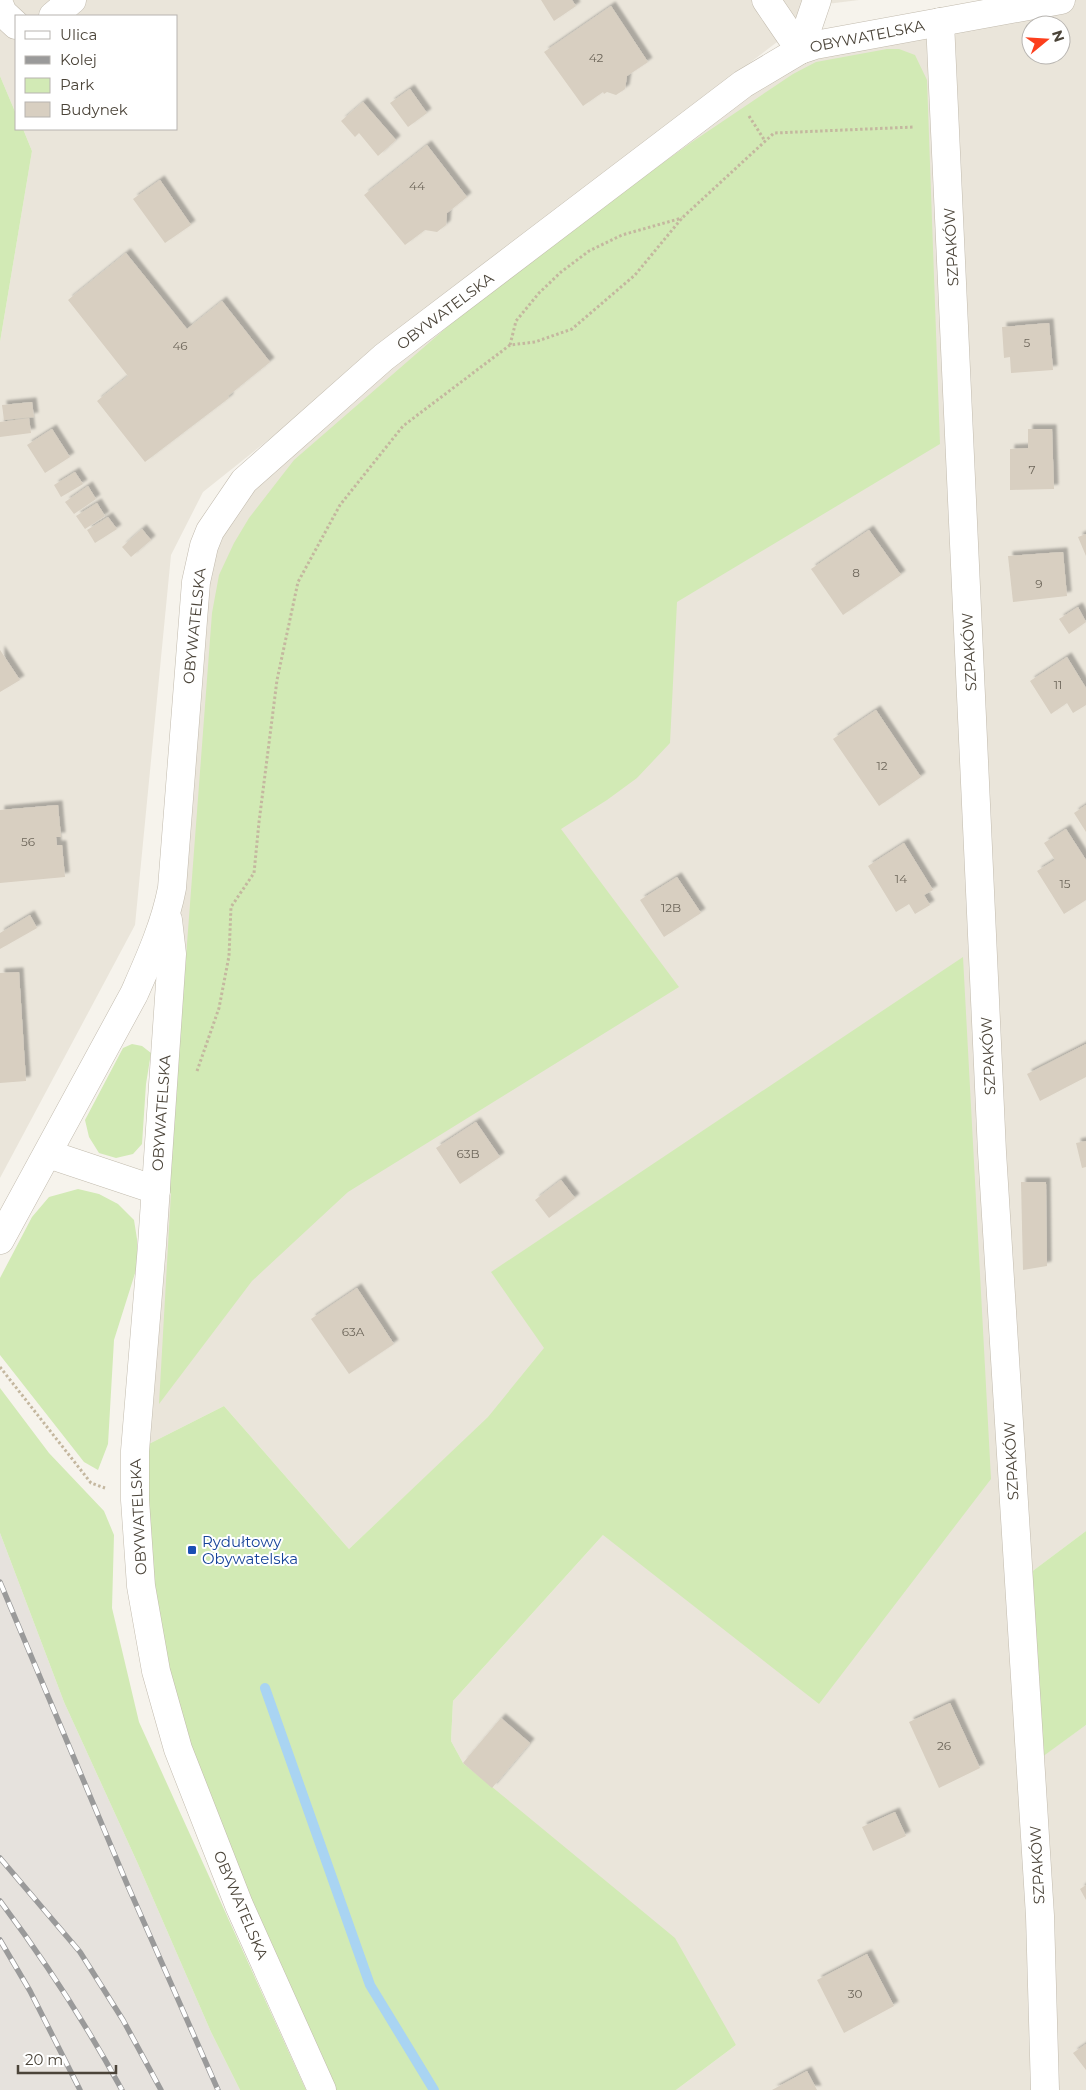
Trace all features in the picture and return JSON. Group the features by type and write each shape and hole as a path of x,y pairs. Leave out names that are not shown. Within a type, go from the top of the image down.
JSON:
{"street":[{"path":"54,15 72,0"},
{"path":"766,0 800,50"},
{"path":"800,50 817,0"},
{"name":"OBYWATELSKA","path":"0,1240 134,994 168,911 172,888 196,582 204,546 210,531 244,481 384,357 743,84 800,50 815,45 1061,0"},
{"path":"0,6 3,13 15,24"},
{"name":"SZPAKÓW","path":"940,22 992,1152 1039,1907 1045,2090"},
{"name":"OBYWATELSKA","path":"168,911 172,954 156,1190 135,1451 135,1500 141,1586 156,1671 178,1749 239,1905 322,2090"},
{"path":"48,1154 156,1190"}],"path":[{"path":"194,1079 219,1008 229,956 231,907 254,873 258,822 276,680 298,582 340,505 403,426 510,345 535,342 572,328 635,275 682,218 774,133 946,125"},
{"path":"510,345 516,321 539,293 561,272 589,251 622,235 682,218"},
{"path":"0,1367 91,1483 135,1500"}],"shaded area":[{"path":"0,0 859,0 827,4 558,209 203,492 171,555 135,925 0,1178 0,342 32,151 23,130 178,130 178,15 15,15 15,112 0,76"},
{"path":"1061,0 1086,0 1086,1531 1018,1582 1031,1764 1086,1725 1086,2090 676,2090 736,2045 492,1788 463,1763 451,1741 453,1701 603,1535 489,1417 349,1549 224,1406 135,1451 196,582 244,481 800,50"},
{"path":"0,1533 64,1702 138,1864 211,2032 240,2090 0,2090"}],"green space":[{"path":"887,49 899,49 915,55 927,80 940,444 677,602 670,743 637,778 607,800 561,829 679,987 348,1192 252,1281 159,1404 171,1193 168,1195 212,613 219,575 234,543 249,518 294,460 513,270 692,142 793,74 816,62"},
{"path":"0,76 15,112 15,130 23,130 32,151 0,342"},
{"path":"963,957 991,1479 819,1704 603,1535 453,1701 451,1741 463,1763 675,1938 736,2045 676,2090 322,2090 178,1749 135,1451 224,1406 349,1549 488,1417 544,1348 491,1272"},
{"path":"132,1044 142,1046 151,1053 146,1084 142,1144 133,1154 116,1158 99,1153 89,1137 85,1120 123,1048"},
{"path":"78,1189 99,1194 118,1204 134,1220 137,1239 137,1267 114,1340 108,1444 98,1470 84,1462 0,1355 0,1278 32,1217 49,1197"},
{"path":"0,1388 49,1453 104,1511 114,1535 112,1608 139,1722 306,2090 240,2090 211,2032 138,1864 64,1702 0,1533"},
{"path":"1086,1531 1086,1725 1031,1765 1018,1582"}],"building":[{"path":"541,0 572,0 576,6 554,21"},
{"path":"611,6 648,62 627,76 625,89 616,95 607,92 604,94 603,92 583,106 544,52"},
{"path":"410,89 427,113 408,127 390,103"},
{"path":"363,102 396,140 378,156 359,133 355,137 341,121"},
{"path":"427,145 467,197 447,213 446,225 437,232 425,230 405,245 364,195"},
{"path":"160,180 191,225 165,243 133,199"},
{"path":"126,253 187,329 222,301 270,362 228,396 229,398 145,462 97,401 128,376 68,300"},
{"path":"1049,323 1053,370 1011,373 1010,357 1004,358 1002,327"},
{"path":"32,402 34,417 4,420 2,405"},
{"path":"29,418 31,433 0,437 0,422"},
{"path":"52,429 70,457 45,473 27,445"},
{"path":"1028,429 1052,429 1054,489 1010,490 1010,449 1028,448"},
{"path":"75,472 83,484 61,497 54,485"},
{"path":"88,486 96,499 74,514 65,502"},
{"path":"97,503 105,516 85,529 76,516"},
{"path":"108,517 117,529 95,543 87,530"},
{"path":"142,529 151,540 131,557 122,547"},
{"path":"869,530 901,575 843,615 811,569"},
{"path":"1086,534 1086,556 1078,537"},
{"path":"1063,552 1067,596 1013,602 1008,556"},
{"path":"1078,607 1086,622 1069,634 1059,619"},
{"path":"0,650 20,680 0,692"},
{"path":"1067,657 1086,688 1086,705 1073,713 1067,703 1051,714 1030,681"},
{"path":"876,710 921,777 879,806 833,739"},
{"path":"58,805 61,837 56,837 57,845 62,845 65,877 0,883 0,810"},
{"path":"1086,805 1086,832 1074,813"},
{"path":"1066,829 1086,860 1086,900 1064,914 1037,871 1055,860 1044,843"},
{"path":"904,843 933,890 924,895 930,905 915,914 909,904 896,912 868,866"},
{"path":"677,877 701,913 664,937 640,900"},
{"path":"30,915 37,928 0,949 0,933"},
{"path":"19,972 26,1081 0,1083 0,973"},
{"path":"1086,1044 1086,1077 1040,1101 1027,1074"},
{"path":"476,1122 500,1157 460,1184 436,1148"},
{"path":"1086,1141 1086,1167 1082,1168 1076,1143"},
{"path":"561,1180 575,1198 549,1218 535,1200"},
{"path":"1021,1182 1046,1182 1047,1266 1023,1270"},
{"path":"357,1288 394,1344 349,1374 311,1319"},
{"path":"950,1703 980,1768 939,1788 909,1722"},
{"path":"501,1718 530,1743 492,1788 463,1763"},
{"path":"895,1812 906,1836 873,1851 862,1827"},
{"path":"1086,1885 1086,1900 1080,1889"},
{"path":"867,1954 894,2006 844,2033 817,1980"},
{"path":"1086,2044 1086,2070 1073,2053"},
{"path":"807,2071 817,2090 772,2090"}],"waterway":[{"path":"265,1688 370,1985 434,2090"}],"railway":[{"path":"0,1582 127,1884 218,2090"},
{"path":"0,1858 80,1952 123,2020 161,2090"},
{"path":"0,1901 64,1993 122,2090"},
{"path":"0,1940 30,1991 80,2090"}],"place":[{"name":"Rydułtowy Obywatelska","path":"192,1550"}]}
